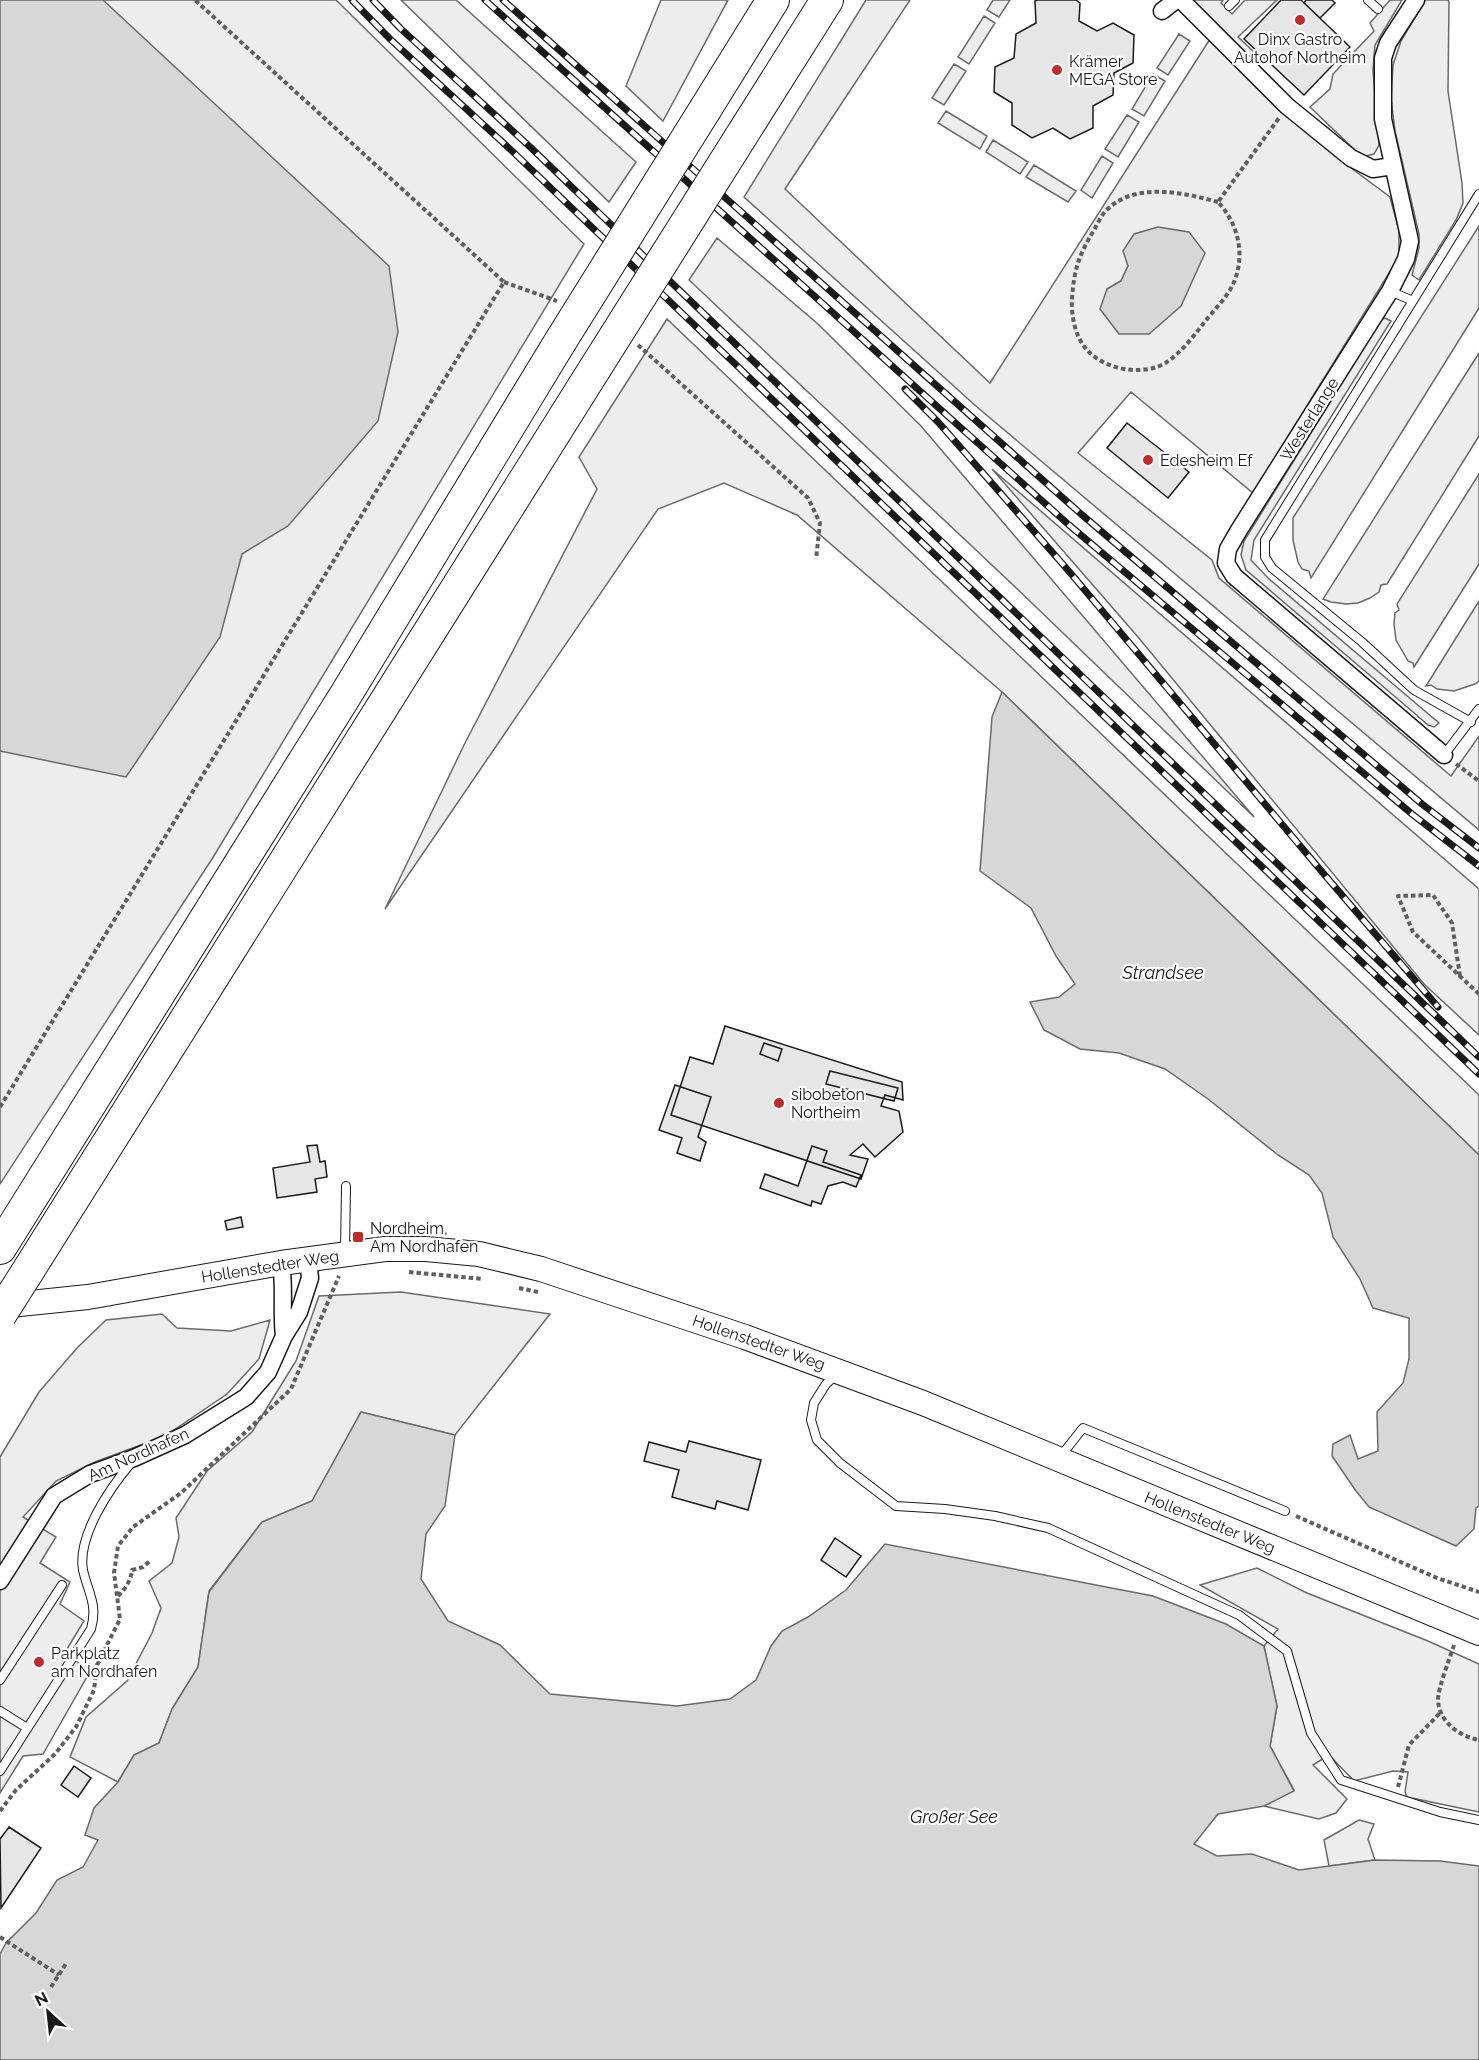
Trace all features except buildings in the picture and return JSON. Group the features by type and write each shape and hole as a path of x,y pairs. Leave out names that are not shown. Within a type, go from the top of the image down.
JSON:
{"highway":[{"path":"706,108 747,0"},
{"path":"0,1248 345,696 560,342 773,0"},
{"path":"0,1315 827,0"}],"main road":[{"name":"Hollenstedter Weg","path":"0,1306 88,1297 281,1263 309,1269 342,1264 385,1249 426,1249 479,1254 541,1269 841,1371 1479,1633"}],"street":[{"path":"1180,0 1287,106 1351,158 1373,169 1392,166"},
{"name":"Westerlange","path":"1416,0 1388,43 1383,58 1383,118 1410,241 1406,259 1390,291 1239,530 1228,549 1226,563 1234,576 1444,755"},
{"name":"Am Nordhafen","path":"281,1263 284,1285 281,1313 284,1336"},
{"name":"Am Nordhafen","path":"0,1581 54,1496 90,1474 134,1458 185,1435 246,1396 268,1372 284,1336 299,1312 309,1269"}],"lane":[{"path":"1368,0 1378,9"},
{"path":"1471,722 1414,690 1362,642 1272,568 1266,557 1265,540 1479,194"},
{"path":"1390,291 1413,301"},
{"path":"1444,755 1479,709"},
{"path":"342,1264 346,1186"},
{"path":"841,1371 826,1384 814,1403 811,1420 817,1440 840,1464 896,1506 945,1509 995,1516 1048,1528 1239,1616 1287,1652 1311,1733 1341,1779 1440,1812 1479,1820"},
{"path":"1058,1459 1083,1428 1285,1510"},
{"path":"0,1771 91,1629 95,1614 81,1557 84,1541 110,1488 134,1458"},
{"path":"0,1680 62,1585"},
{"path":"0,1711 27,1728"}],"path":[{"path":"195,0 504,282 567,304"},
{"path":"1218,202 1287,106"},
{"path":"1170,192 1218,202 1229,214 1238,234 1239,263 1230,289 1195,335 1167,362 1151,369 1137,370 1118,367 1099,360 1086,349 1076,329 1071,311 1076,264 1107,209 1122,198 1147,193 1170,192"},
{"path":"0,1107 504,282"},
{"path":"635,342 808,498 820,523 816,559"},
{"path":"1444,755 1479,781"},
{"path":"1460,976 1452,923 1433,895 1398,896 1413,932 1479,994"},
{"path":"309,1269 342,1264"},
{"path":"0,1811 16,1790 55,1754 76,1727 94,1690 97,1665 120,1619 114,1573 118,1546 133,1527 181,1492 291,1389 342,1264"},
{"path":"400,1271 491,1281"},
{"path":"514,1286 547,1295"},
{"path":"1285,1510 1437,1578 1479,1592"},
{"path":"118,1596 131,1577 132,1570 143,1567 150,1561"},
{"path":"1445,1640 1455,1643 1438,1698 1441,1712 1449,1726 1469,1738 1479,1740"},
{"path":"1395,1798 1409,1745 1441,1712"},
{"path":"0,1937 59,1975"},
{"path":"51,1988 67,1962"}],"shaded area":[{"path":"0,0 336,0 584,244 212,859 0,1184"},
{"path":"401,0 456,0 636,162 609,202"},
{"path":"661,0 728,0 663,121 626,86"},
{"path":"866,0 910,0 785,189 990,383 1210,39 1173,0 1223,0 1221,3 1232,14 1245,0 1277,0 1238,37 1254,52 1237,65 1339,159 1390,197 1399,231 1399,257 1253,493 1131,392 1078,453 1212,560 1219,578 1451,776 1479,736 1479,830 977,407 744,197","holes":["1128,266 1149,334 1107,289 1121,281"]},
{"path":"993,0 1010,0 999,17 987,10"},
{"path":"1390,0 1402,0 1375,45 1373,70 1379,145 1374,154 1366,156 1357,152 1310,107 1330,89 1333,74 1374,31 1370,23"},
{"path":"1425,0 1448,0 1449,2 1448,91 1463,203 1456,220 1419,280 1412,275 1419,248 1419,234 1395,131 1391,99 1393,65 1401,41"},
{"path":"984,16 995,23 969,64 958,57"},
{"path":"1179,34 1190,41 1168,75 1157,68"},
{"path":"954,64 966,71 944,105 932,98"},
{"path":"1153,74 1165,81 1144,116 1132,109"},
{"path":"946,111 987,136 980,149 938,123"},
{"path":"1127,115 1139,122 1118,157 1105,149"},
{"path":"993,140 1028,162 1020,174 986,152"},
{"path":"1102,156 1113,163 1092,198 1081,190"},
{"path":"1034,165 1076,191 1068,202 1026,177"},
{"path":"1479,226 1479,308 1311,578 1309,571 1302,569 1298,562 1293,540 1293,518"},
{"path":"717,238 818,324 921,426 1254,817 1011,583 689,280"},
{"path":"1385,318 1391,321 1254,540 1251,560 1268,578 1439,723 1434,727 1428,725 1246,570 1241,555 1244,541 1381,320"},
{"path":"667,319 1479,1095 1479,1155 1002,692 797,515 724,483 658,509 385,909 465,743 597,489 579,457"},
{"path":"1479,353 1479,436 1387,584 1381,585 1379,592 1358,603 1346,604 1323,599"},
{"path":"992,469 1479,889 1479,1035 1424,984 1138,637"},
{"path":"1479,474 1479,564 1414,667 1396,640 1394,624 1395,613 1399,610 1397,604"},
{"path":"1479,601 1479,681 1454,691 1437,689 1431,685 1426,686"},
{"path":"401,1292 550,1314 455,1435 361,1412 312,1501 262,1522 209,1591 198,1667 172,1709 159,1743 134,1755 118,1782 70,1757 86,1717 127,1681 152,1633 161,1608 149,1581 172,1563 179,1537 176,1518 207,1471 252,1432 296,1361 319,1296"},
{"path":"162,1314 177,1328 231,1331 270,1320 259,1359 227,1394 165,1436 95,1462 56,1481 23,1517 56,1537 40,1563 70,1582 60,1604 84,1621 67,1649 88,1675 43,1754 23,1756 0,1793 0,1457 39,1392 77,1348 106,1320"},
{"path":"1257,1568 1307,1593 1428,1641 1479,1664 1479,1812 1407,1797 1405,1792 1408,1772 1393,1771 1354,1781 1329,1755 1313,1765 1347,1799 1336,1813 1319,1819 1264,1806 1294,1790 1270,1746 1277,1706 1264,1646 1278,1629 1200,1585"},
{"path":"1359,1820 1374,1824 1368,1839 1375,1860 1329,1866 1324,1840"}],"water":[{"path":"0,0 103,0 389,266 398,332 378,421 288,526 242,554 220,637 126,777 0,751"},
{"path":"1158,227 1189,232 1205,253 1181,306 1149,334 1119,334 1100,309 1107,289 1121,281 1128,266 1123,251 1134,234"},
{"name":"Strandsee","path":"1002,692 1479,1155 1479,1506 1476,1508 1474,1529 1456,1546 1369,1507 1332,1456 1333,1444 1350,1435 1358,1459 1378,1451 1377,1412 1403,1383 1409,1359 1409,1318 1373,1308 1360,1279 1333,1237 1322,1193 1309,1175 1278,1155 1208,1099 1165,1069 1119,1053 1080,1049 1044,1030 1030,1002 1059,997 1075,984 1056,956 1031,908 980,871 992,717"},
{"name":"Großer See","path":"361,1412 455,1435 445,1506 426,1534 421,1579 448,1621 500,1645 550,1694 677,1706 730,1699 756,1680 771,1646 782,1631 808,1617 846,1590 885,1544 1153,1596 1226,1624 1264,1646 1277,1706 1270,1746 1294,1791 1264,1806 1218,1814 1194,1844 1217,1856 1252,1854 1299,1870 1375,1860 1440,1861 1479,1866 1479,2060 0,2060 0,1954 6,1943 36,1913 57,1880 83,1867 98,1840 85,1835 94,1808 118,1782 134,1755 159,1743 172,1709 198,1667 209,1592 262,1522 312,1501"}],"railway":[{"path":"352,0 390,39 511,150 1479,1074"},
{"path":"373,0 400,28 528,145 1479,1057"},
{"path":"485,0 1069,525 1412,814 1479,866"},
{"path":"503,0 1081,514 1422,804 1479,848"},
{"path":"905,389 939,423 1067,569 1438,1007"}],"place":[{"name":"Dinx Gastro Autohof Northeim","path":"1300,20"},
{"name":"Krämer MEGA Store","path":"1057,70"},
{"name":"Edesheim Ef","path":"1148,460"},
{"name":"sibobeton Northeim","path":"779,1103"},
{"name":"Nordheim, Am Nordhafen","path":"358,1237"},
{"name":"Parkplatz am Nordhafen","path":"39,1662"}]}
